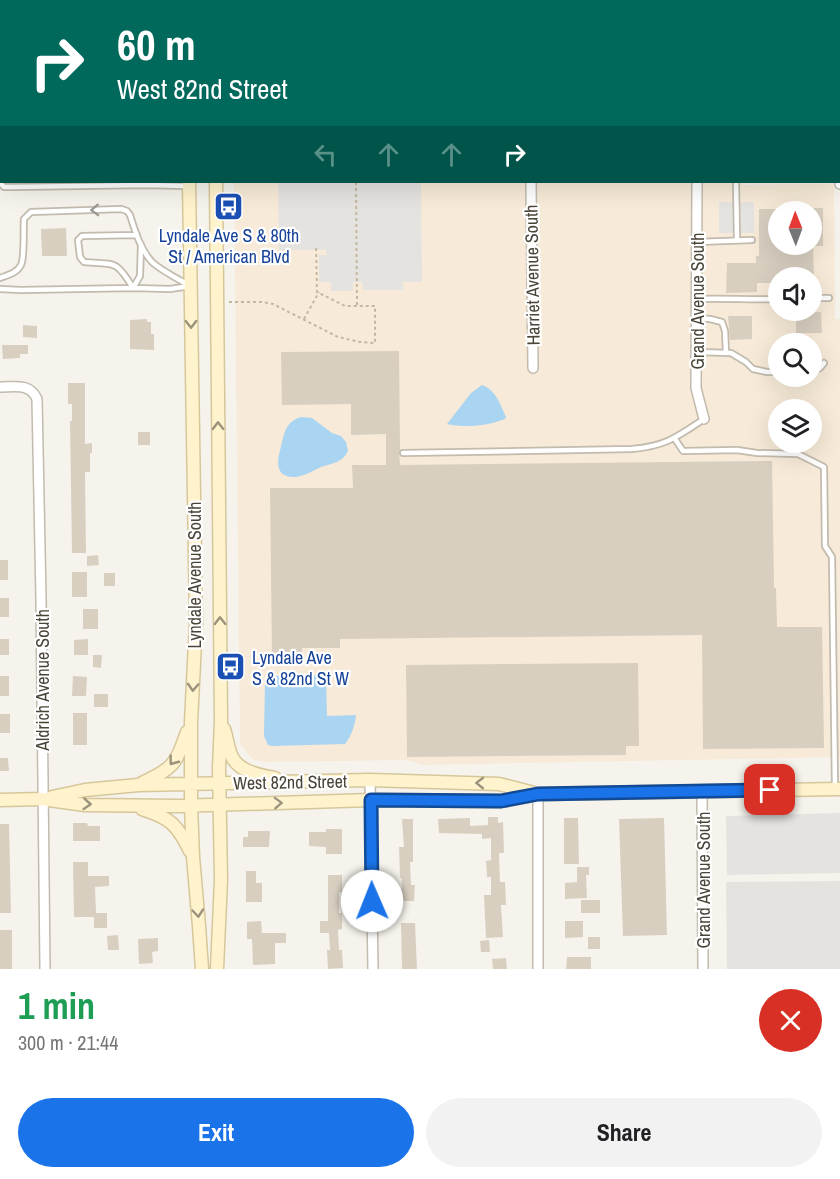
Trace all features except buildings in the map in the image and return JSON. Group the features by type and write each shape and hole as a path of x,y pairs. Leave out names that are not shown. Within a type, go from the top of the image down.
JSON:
{"street":[{"name":"Lyndale Avenue South","path":"216,183 221,721 219,783 221,880 217,969"},
{"name":"Harriet Avenue South","path":"531,183 533,368"},
{"name":"Grand Avenue South","path":"697,183 696,388 704,419"},
{"name":"Lyndale Avenue South","path":"189,184 196,623 191,722 191,806 202,969"},
{"name":"Aldrich Avenue South","path":"0,387 25,387 34,392 37,399 45,969"},
{"path":"221,721 231,756 243,769 293,782"},
{"path":"138,785 165,771 178,758 191,722"},
{"path":"370,780 373,969"},
{"name":"West 82nd Street","path":"42,800 85,790 138,785 370,780 499,784 538,794"},
{"name":"West 82nd Street","path":"0,800 42,800 86,805 191,806 371,800 501,801 538,794 838,789"},
{"name":"Grand Avenue South","path":"702,791 703,969"},
{"path":"538,794 538,969"},
{"path":"133,806 159,815 173,824 193,857"}],"lane":[{"path":"0,183 4,187 11,188 144,183 189,184"},
{"path":"736,183 737,240"},
{"path":"0,278 17,270 22,263 24,219 31,212 121,209 130,215 141,245 152,262 190,286"},
{"path":"133,288 117,265 81,261 78,240 84,236 137,234"},
{"path":"697,242 752,240"},
{"path":"133,288 140,276 141,245"},
{"path":"0,289 170,289 190,286"},
{"path":"822,298 830,298"},
{"path":"697,299 768,299"},
{"path":"696,318 722,322 726,352"},
{"path":"696,352 731,353 747,362 753,369 768,372"},
{"path":"403,453 648,448 675,439 704,419"},
{"path":"675,439 683,451 737,450 798,454 824,467 825,546 832,557 838,789"}],"path":[{"path":"356,183 357,306"},
{"path":"217,303 262,302 273,304 344,339 375,343 375,306 345,306 317,292 316,244"},
{"path":"304,319 319,292"}],"shaded area":[{"path":"234,183 834,184 835,319 840,319 840,757 423,765 407,760 266,762 254,760 240,744"},
{"path":"278,183 421,183 422,282 403,282 403,290 363,290 362,282 353,282 353,291 331,291 331,282 319,282 319,255 326,255 326,250 279,250"},
{"path":"719,202 754,202 754,233 719,233"},
{"path":"840,813 840,873 727,875 726,816"},
{"path":"840,881 840,969 727,969 726,882"}],"water":[{"path":"482,385 491,390 497,398 505,419 476,426 447,424 471,393"},
{"path":"301,417 312,418 332,433 341,436 346,442 348,451 337,462 302,476 289,477 281,473 279,469 279,456 288,426"},
{"path":"326,675 327,716 356,715 352,731 345,744 268,745 264,736 265,681 274,676"}],"place":[{"name":"Lyndale Ave S & 80th St / American Blvd","path":"229,206"},
{"name":"Lyndale Ave S & 82nd St W","path":"231,667"}],"route":[{"path":"372,901 371,800 501,801 538,794 770,790"}]}
